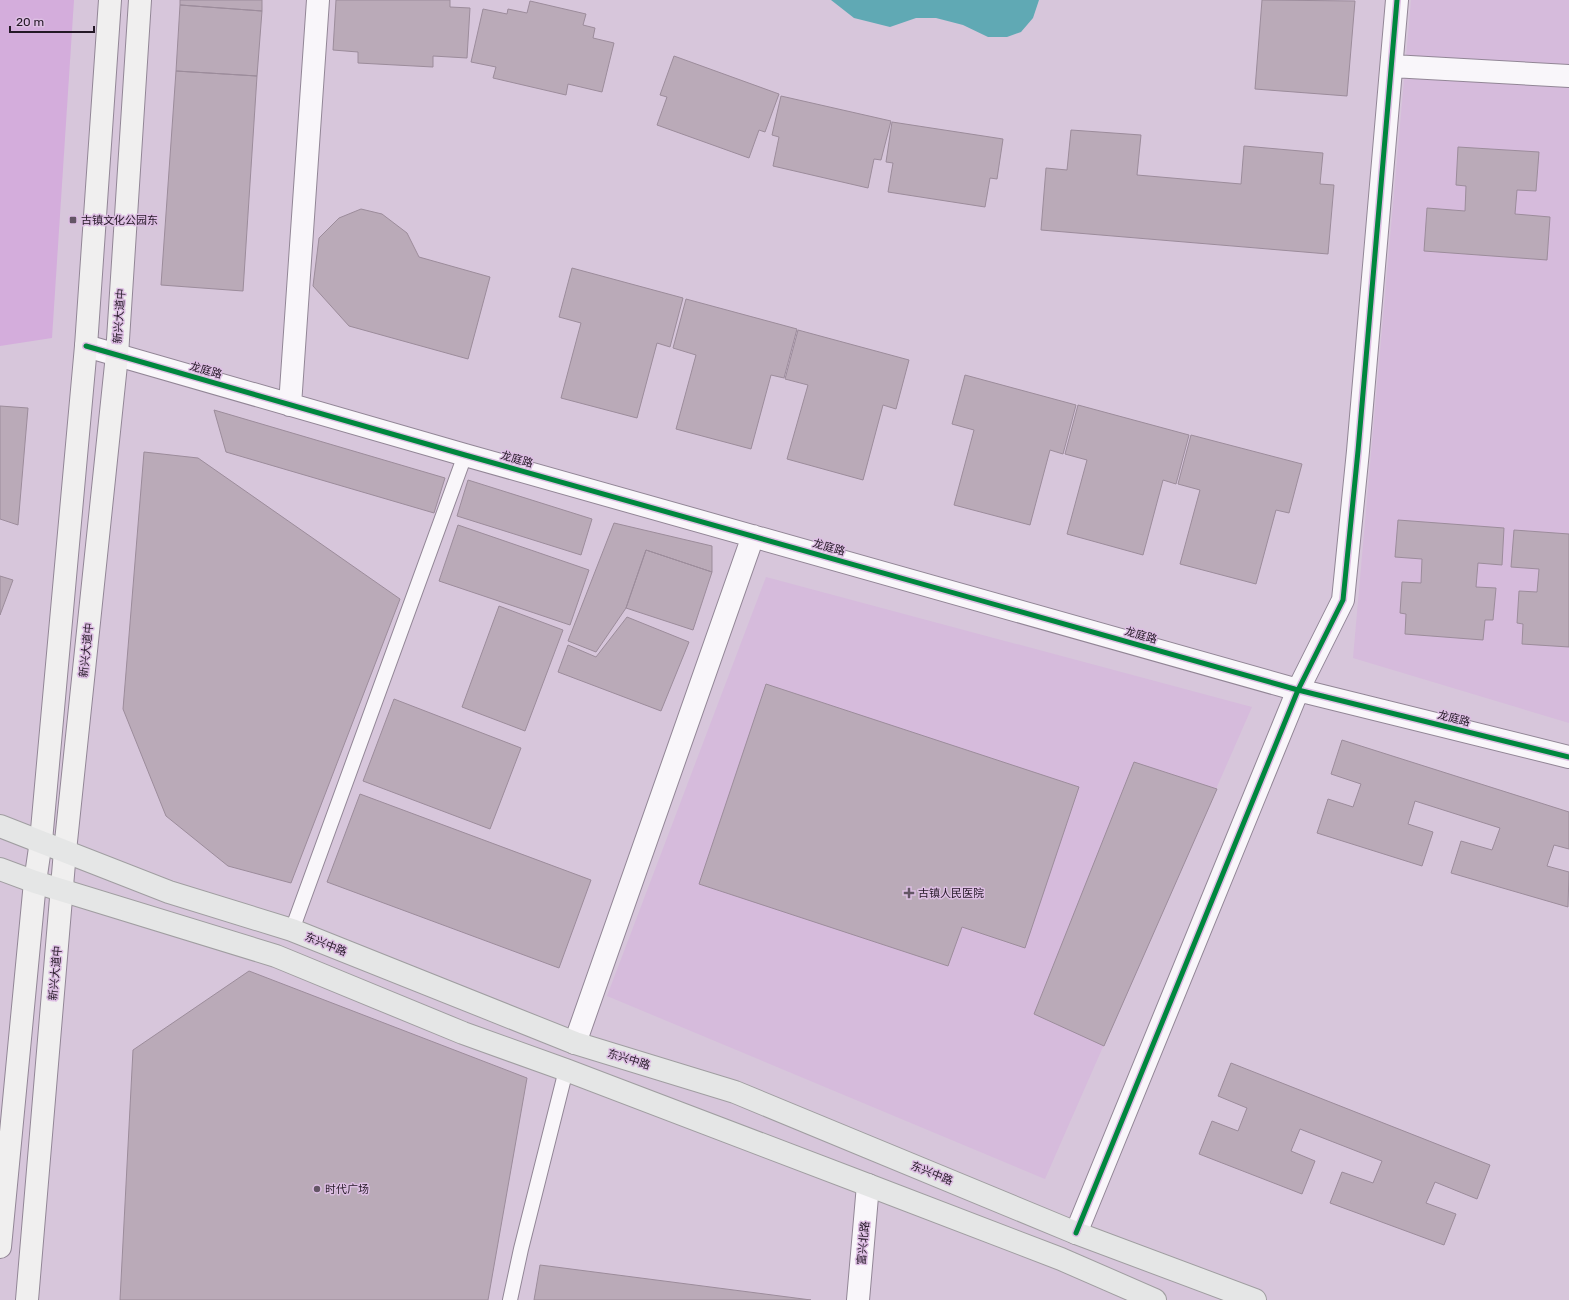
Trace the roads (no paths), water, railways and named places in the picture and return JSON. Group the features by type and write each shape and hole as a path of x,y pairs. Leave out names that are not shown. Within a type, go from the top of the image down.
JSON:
{"main road":[{"path":"0,1247 35,882 41,841 86,346 110,0"},
{"name":"新兴大道中","path":"27,1300 62,890 117,355 140,0"},
{"path":"61,626 88,629"},
{"name":"东兴中路","path":"0,826 169,892 292,930 575,1043 736,1092 1076,1233 1255,1300"},
{"path":"0,869 35,882 276,956 463,1033 566,1070 1060,1259 1155,1300"}],"street":[{"path":"290,405 318,0"},
{"path":"1076,1233 1298,690 1343,600 1358,451 1397,0"},
{"path":"1392,66 1569,76"},
{"name":"龙庭路","path":"86,346 465,455 1298,690 1569,757"},
{"path":"575,1043 753,536"},
{"name":"富兴北路","path":"858,1300 868,1185"}],"lane":[{"path":"292,930 465,455"},
{"path":"510,1300 521,1249 566,1070"}],"water":[{"path":"831,0 1039,0 1033,18 1021,32 1007,37 988,37 963,25 936,18 916,18 890,27 854,18"}],"place":[{"name":"古镇文化公园东","path":"73,220"},
{"name":"古镇人民医院","path":"909,893"},
{"name":"时代广场","path":"317,1189"}]}
